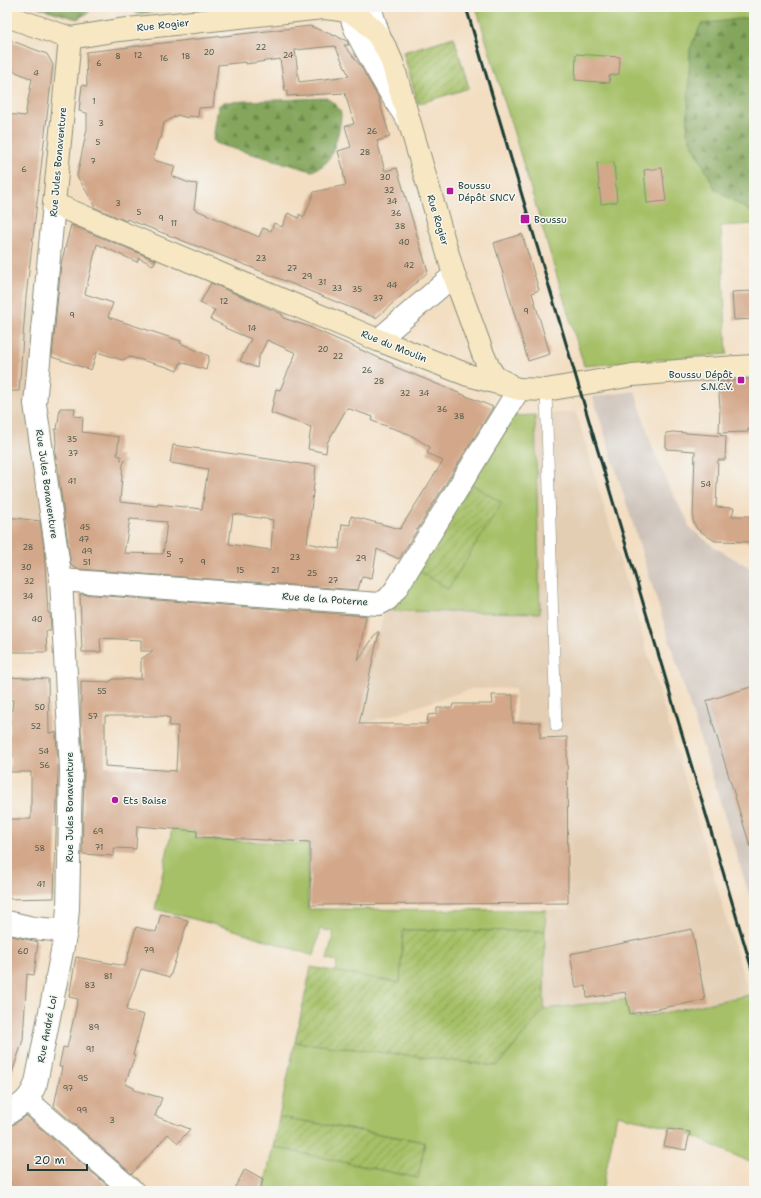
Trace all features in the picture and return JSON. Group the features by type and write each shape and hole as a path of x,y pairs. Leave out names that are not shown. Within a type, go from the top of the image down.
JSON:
{"street":[{"name":"Rue Rogier","path":"7,16 70,38 119,30 345,8 360,18 379,36 392,62 454,275 488,368 495,377 519,389"},
{"path":"345,8 365,49 390,94 408,119"},
{"name":"Rue Jules Bonaventure","path":"66,931 68,908 71,770 61,580 35,404 70,38"},
{"name":"Rue du Moulin","path":"54,204 378,340 468,375 519,389 546,390 633,375 754,366"},
{"path":"378,340 454,275"},
{"name":"Rue de la Poterne","path":"61,580 379,604 388,599 396,589 519,389"},
{"path":"7,922 33,928 66,931"},
{"name":"Rue André Loi","path":"7,1114 27,1100 33,1092 36,1083 66,931"},
{"path":"27,1100 134,1191"}],"lane":[{"path":"546,390 556,726"}],"shaded area":[{"path":"7,302 44,306 35,404 53,525 7,519"},
{"path":"635,391 652,447 668,485 687,519 689,527 714,547 754,570 754,910 593,397"},
{"path":"576,412 749,995 634,1019 629,999 544,1009 546,910 569,910 568,736 517,737 515,688 471,689 361,725 359,727 369,676 329,644 377,645 384,610 540,613 535,415"}],"green space":[{"path":"37,7 93,7 88,13 77,19"},
{"path":"136,7 189,7 136,14"},
{"path":"476,7 754,7 754,224 721,226 727,354 584,366"},
{"path":"754,17 754,214 715,189 687,133 690,49 701,24"},
{"path":"454,37 469,88 418,104 403,52"},
{"path":"327,98 335,104 340,111 341,118 339,129 329,159 322,166 312,171 217,144 213,140 218,106 224,102"},
{"path":"535,415 540,613 392,611 394,603 415,568 448,589 470,483 510,416"},
{"path":"470,483 502,503 448,589 415,568"},
{"path":"172,829 196,830 196,839 308,844 308,909 546,910 545,931 404,930 400,983 335,972 337,961 327,959 334,932 320,929 314,956 228,928 155,909"},
{"path":"403,930 545,931 544,1009 498,1066 295,1042 311,967 400,983"},
{"path":"749,995 754,1013 754,1164 675,1128 617,1115 602,1191 263,1191 273,1147 418,1178 425,1142 279,1117 295,1042 498,1066 544,1009 629,999 634,1019"},
{"path":"279,1117 425,1142 418,1178 273,1147"}],"building":[{"path":"310,26 335,36 336,35 347,41 349,45 344,45 360,65 378,97 390,137 377,141 385,171 397,168 428,272 376,318 248,266 127,219 126,221 94,207 94,204 77,176 87,129 87,113 79,111 82,85 87,86 86,52","holes":["335,46 349,76 299,82 295,50","280,59 287,96 345,93 354,124 345,126 351,147 338,151 346,185 314,192 304,217 299,214 299,218 288,213 282,227 274,223 271,231 263,228 259,237 194,209 197,184 189,183 172,176 175,166 153,160 158,140 161,138 164,123 177,115 188,118 189,116 198,117 199,108 213,107 218,65 246,62 246,64"]},
{"path":"7,39 47,54 53,65 26,297 19,391 7,391 7,114 25,116 32,79 7,68"},
{"path":"576,54 620,57 619,74 609,76 610,83 575,80"},
{"path":"614,162 617,202 601,204 597,163"},
{"path":"662,168 666,201 647,203 644,170"},
{"path":"71,225 156,260 153,265 139,258 137,262 97,244 85,294 113,303 108,317 181,341 180,343 209,356 206,370 181,362 177,371 130,357 122,360 97,352 91,370 52,357 61,264"},
{"path":"522,234 539,290 532,293 550,354 528,361 494,243"},
{"path":"211,283 282,314 283,318 307,326 393,364 393,366 493,407 399,559 377,549 372,578 362,576 358,590 77,569 71,565 57,458 55,454 55,429 57,430 60,408 75,408 74,416 83,417 82,432 119,437 117,455 121,456 121,460 125,461 123,464 120,502 157,506 158,504 202,509 208,469 170,463 173,445 316,466 307,543 339,549 342,524 350,525 351,516 400,529 443,461 427,453 430,447 409,434 372,421 373,417 347,408 327,443 326,453 308,449 311,427 271,413 276,389 280,390 296,353 267,340 258,359 257,368 240,361 251,339 225,328 226,327 210,319 215,310 200,303","holes":["233,514 273,520 271,550 229,544","130,519 167,522 163,554 124,553"]},
{"path":"754,291 754,319 734,320 732,292"},
{"path":"754,379 754,429 748,429 748,432 719,433 720,407 718,382"},
{"path":"673,432 726,436 725,460 718,460 716,507 734,508 732,516 754,516 754,542 715,541 697,529 693,521 695,451 666,449 666,433"},
{"path":"7,517 40,521 44,548 48,613 50,613 51,631 46,631 47,652 7,652"},
{"path":"80,594 366,616 358,661 377,632 379,632 359,724 427,724 428,715 437,714 437,708 452,708 453,704 493,704 492,695 513,695 513,723 540,722 540,738 567,737 568,903 310,905 310,842 197,837 197,831 137,826 136,849 114,848 114,856 82,854 84,770 81,731 81,681 109,682 114,679 141,679 141,659 153,651 141,651 141,640 100,638 101,652 82,652","holes":["105,716 166,716 170,718 169,726 178,726 176,771 105,766"]},
{"path":"7,677 48,679 49,733 56,732 58,770 54,898 7,899 7,819 31,819 31,772 10,772 10,758 7,758 7,736 9,736 13,700 7,699"},
{"path":"754,686 754,845 750,846 706,701"},
{"path":"161,914 188,920 170,977 141,969 126,1010 144,1015 133,1055 135,1056 125,1084 134,1088 134,1090 162,1098 155,1116 190,1129 178,1143 168,1134 132,1174 54,1106 62,1067 59,1067 63,1047 67,1048 78,999 69,997 76,957 125,966 136,927 156,932"},
{"path":"692,929 705,1000 630,1014 625,992 587,998 586,986 576,988 570,954"},
{"path":"7,935 38,942 34,975 27,974 23,1040 10,1079 7,1078"},
{"path":"26,1116 114,1191 18,1191 7,1179 7,1126 14,1124"},
{"path":"668,1129 690,1132 686,1150 664,1146"},
{"path":"245,1169 263,1179 260,1191 233,1191"}],"railway":[{"path":"466,7 754,976"}],"place":[{"name":"Boussu Dépôt SNCV","path":"450,191"},
{"name":"Boussu","path":"525,219"},
{"name":"Boussu Dépôt S.N.C.V.","path":"741,380"},
{"name":"Ets Baise","path":"115,800"}]}
